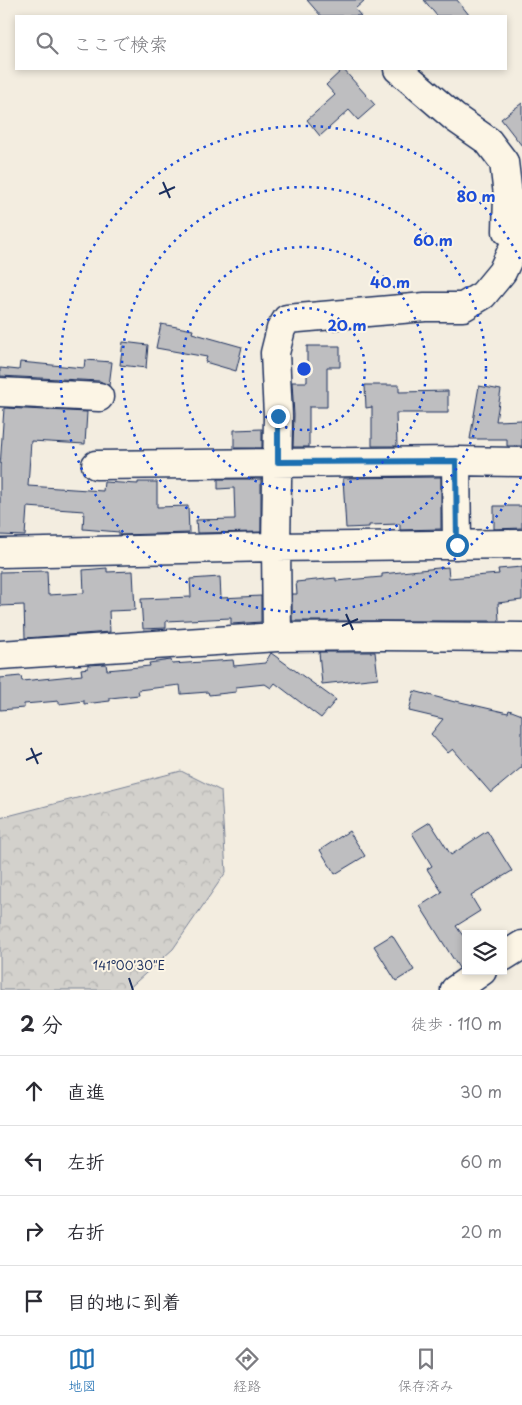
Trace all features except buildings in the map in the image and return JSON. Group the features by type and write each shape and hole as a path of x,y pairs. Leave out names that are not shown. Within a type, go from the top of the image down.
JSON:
{"street":[{"path":"399,70 455,118 488,141 504,162 508,195 507,236 502,272"},
{"path":"277,637 278,416 275,353 281,329 287,319 425,307 463,307 483,295 502,272 516,242 522,205"},
{"path":"0,392 98,397"},
{"path":"456,461 457,545"},
{"path":"96,465 278,462 522,462"},
{"path":"0,553 522,544"},
{"path":"0,655 277,637 522,638"},
{"path":"507,954 522,944"},
{"path":"455,990 476,975"}],"green space":[{"path":"181,771 221,791 226,872 173,949 127,990 0,990 0,818"}],"route":[{"path":"278,416 278,462 456,461 457,545"}]}
